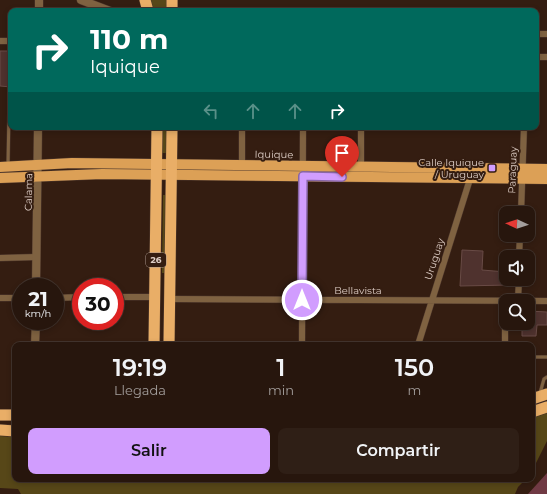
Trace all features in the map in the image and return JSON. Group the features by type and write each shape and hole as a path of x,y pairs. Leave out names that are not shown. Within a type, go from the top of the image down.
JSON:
{"highway":[{"name":"26","path":"154,342 157,130"},
{"name":"26","path":"169,342 172,130"},
{"path":"535,411 547,407"},
{"path":"0,415 12,415"},
{"path":"0,430 12,431"}],"main road":[{"name":"Iquique","path":"4,167 72,163 157,170"},
{"name":"Iquique","path":"172,170 242,166 303,172 361,167 547,169"},
{"name":"Iquique","path":"0,178 172,170 547,179"}],"street":[{"path":"81,0 102,8"},
{"name":"Calama","path":"36,278 38,130"},
{"path":"242,130 242,166"},
{"path":"302,342 303,130"},
{"path":"361,130 361,167"},
{"name":"Paraguay","path":"521,206 524,130"},
{"name":"Uruguay","path":"419,342 470,178"},
{"path":"0,258 37,257"},
{"path":"124,297 155,297"},
{"path":"0,298 12,298"},
{"name":"Bellavista","path":"170,299 499,300"},
{"name":"Bellavista","path":"535,301 547,301"},
{"path":"35,342 36,330"},
{"path":"505,330 505,342"}],"lane":[{"path":"4,167 8,113"},
{"path":"535,357 547,357"},
{"path":"539,396 544,379 547,377"}],"shaded area":[{"path":"150,0 167,0 167,8 152,8"},
{"path":"162,130 167,130 167,153 162,153"},
{"path":"163,195 167,195 166,273 162,273"},
{"path":"547,413 547,441 535,465 535,417"},
{"path":"0,436 12,437 12,482 523,482 518,487 515,494 21,494 18,489 0,488"},
{"path":"547,473 547,494 528,494"}],"building":[{"path":"0,51 8,51 8,87 0,86"},
{"path":"462,250 483,251 482,270 499,271 499,285 460,286"},
{"path":"535,311 547,312 547,325 537,325 536,336 522,336 522,330 535,330"}],"place":[{"name":"Calle Iquique / Uruguay","path":"492,168"}],"route":[{"path":"302,300 303,176 342,177"}]}
